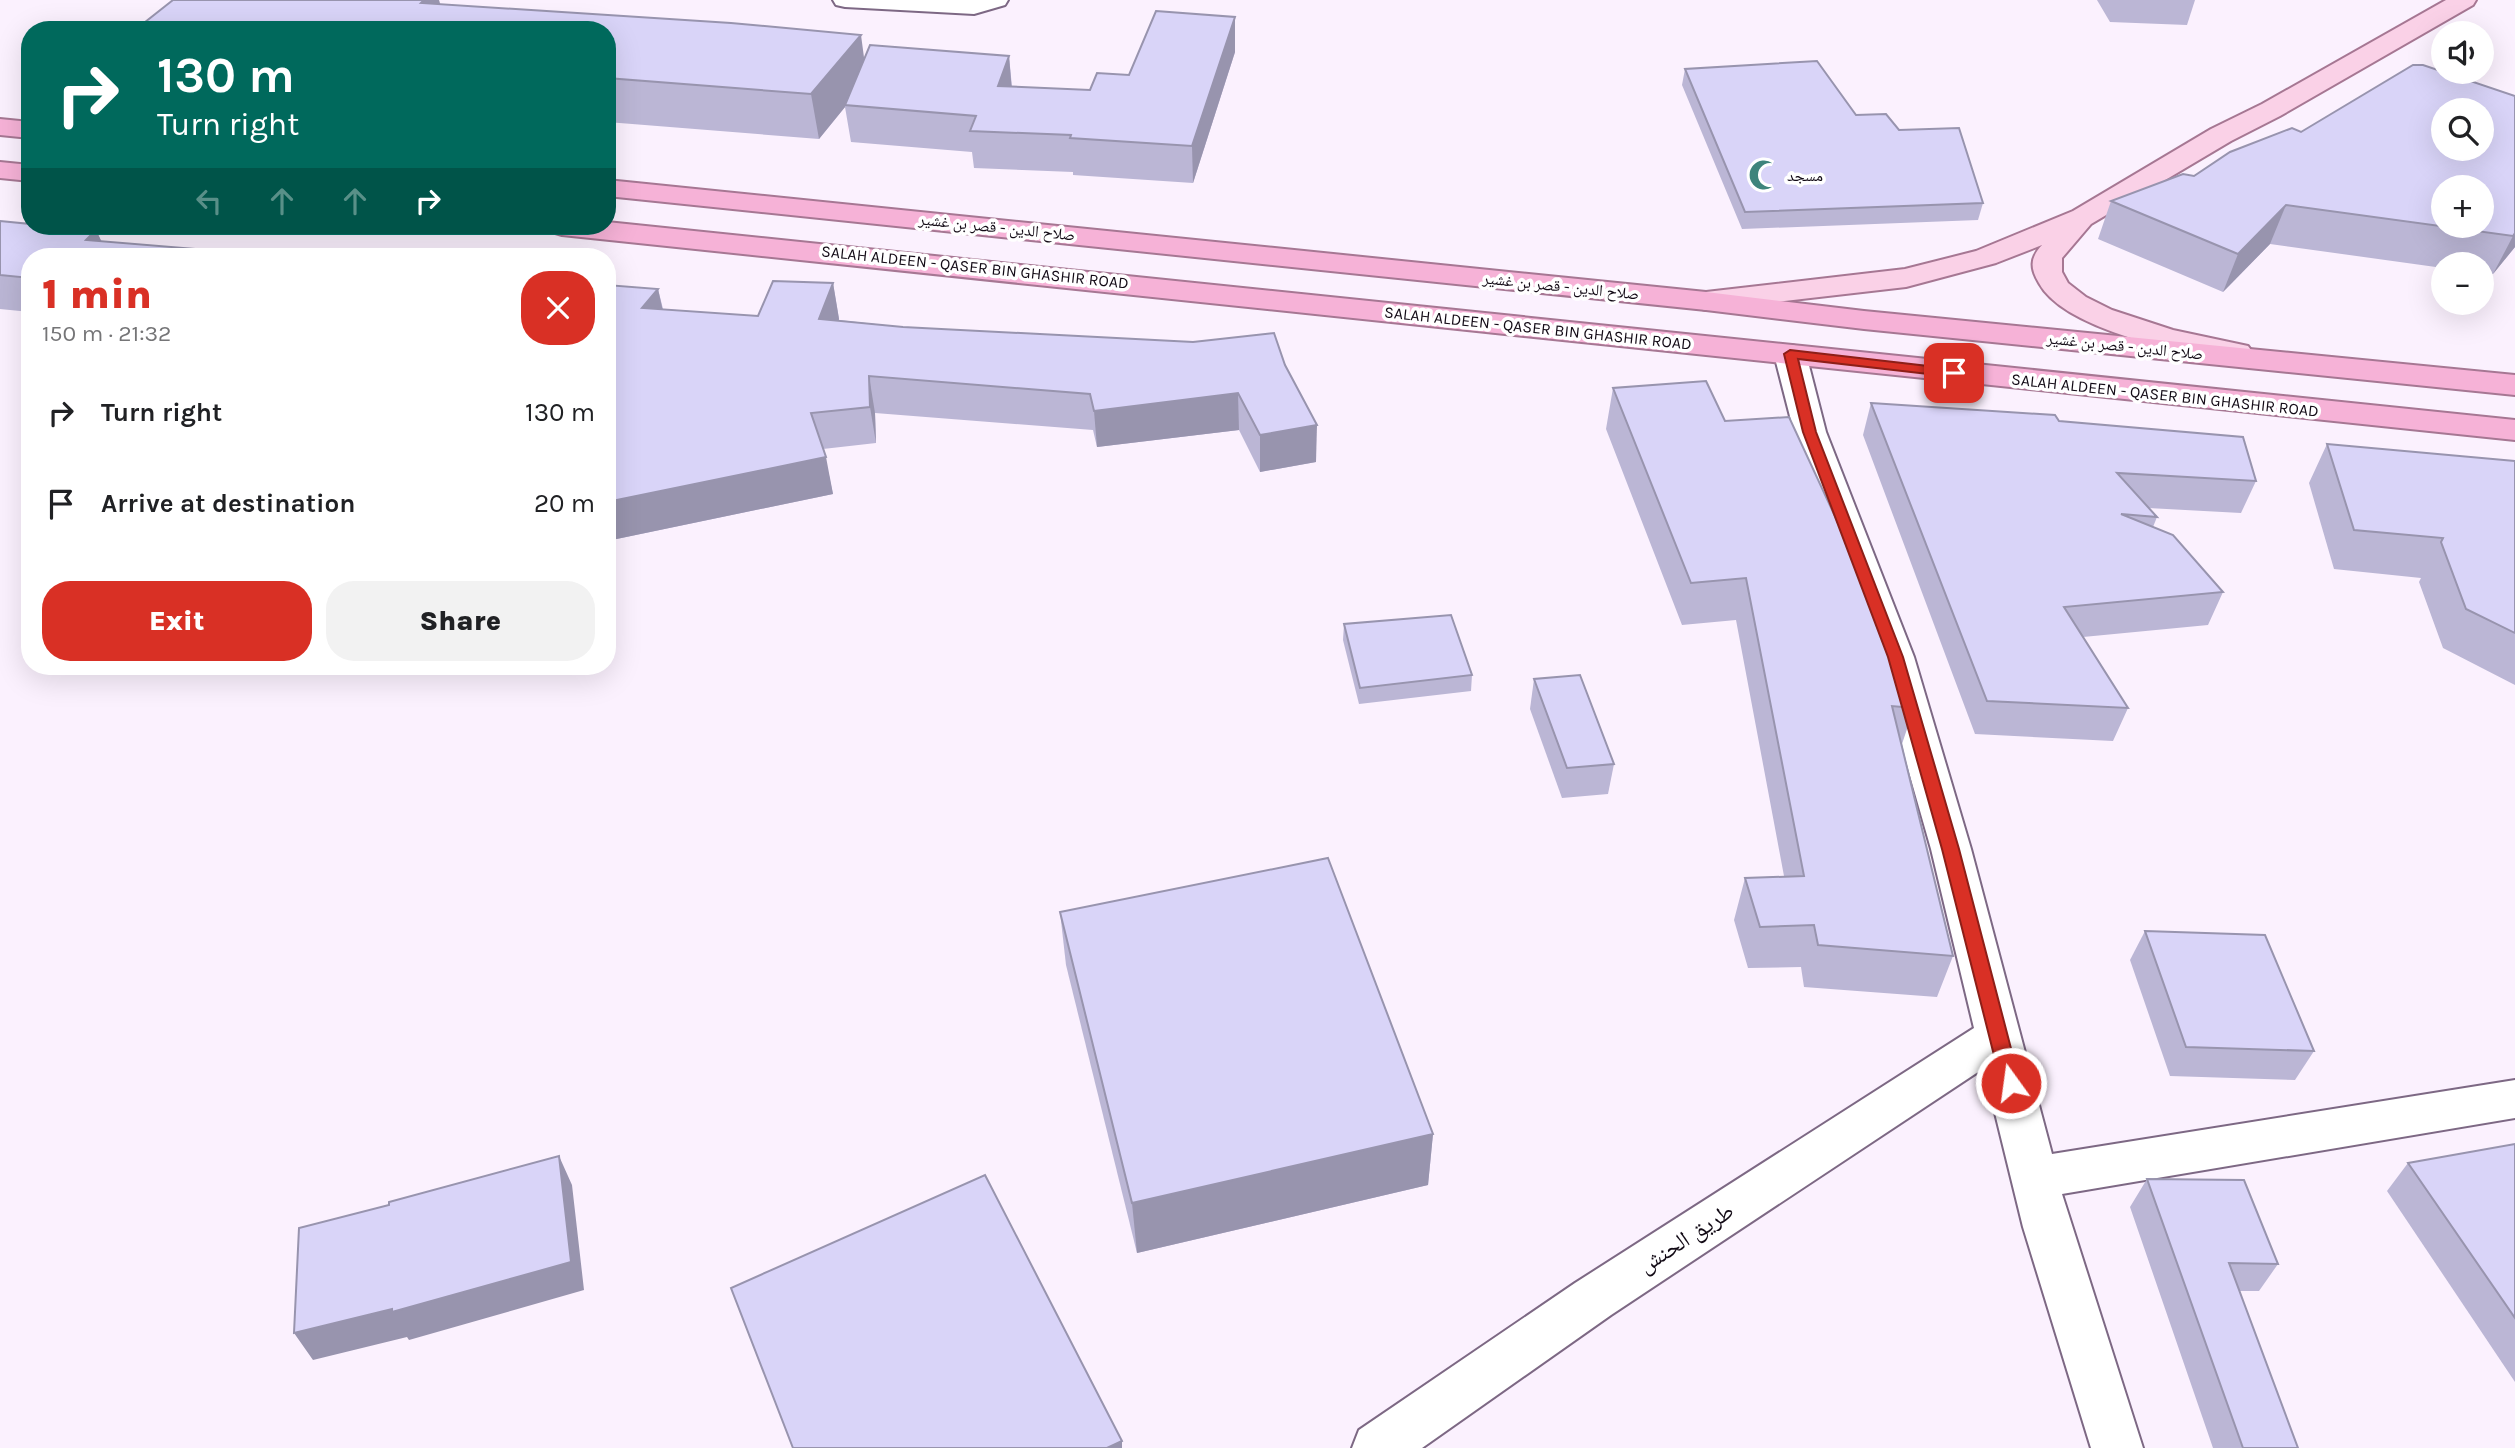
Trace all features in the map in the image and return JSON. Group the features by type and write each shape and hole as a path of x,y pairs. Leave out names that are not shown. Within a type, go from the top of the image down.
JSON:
{"highway":[{"path":"0,127 21,129"},
{"path":"0,170 21,172"},
{"name":"صلاح الدين - قصر بن غشير","path":"616,189 2515,385"},
{"name":"SALAH ALDEEN - QASER BIN GHASHIR ROAD","path":"616,231 994,269 2172,397 2515,430"}],"main road":[{"path":"1706,301 1866,283 1942,270 1986,257 2083,217 2221,135 2271,110 2464,0"},
{"path":"2083,217 2048,256 2047,274 2069,298 2087,310 2123,326 2196,345 2295,364"}],"street":[{"path":"845,0 964,7 996,0"},
{"path":"1790,354 1810,432 1895,657 1951,849 2034,1178 2116,1448"},
{"name":"طريق الحنش","path":"1378,1448 1592,1299 1999,1035"},
{"path":"2034,1178 2515,1099"}],"building":[{"path":"173,0 424,0 421,3 731,23 861,35 811,94 616,79 616,21 146,21"},
{"path":"1156,11 1235,17 1192,146 1070,138 1071,135 970,131 976,116 845,105 870,45 1009,56 998,86 1090,90 1097,73 1129,75"},
{"path":"1817,61 1856,115 1886,114 1899,130 1959,128 1983,203 1745,212 1685,69"},
{"path":"2413,65 2431,68 2431,84 2479,84 2515,96 2515,233 2513,236 2494,233 2494,175 2431,175 2431,225 2286,205 2238,254 2111,201 2183,174 2194,176 2230,152 2292,128 2301,132"},
{"path":"0,221 21,223 21,235 91,235 86,240 182,248 21,248 21,277 0,275"},
{"path":"773,281 833,283 819,319 903,327 1193,342 1274,333 1285,365 1317,425 1260,435 1238,393 1094,411 1090,394 869,376 870,407 811,413 826,457 616,500 616,286 658,289 642,308 758,316"},
{"path":"1706,381 1725,421 1789,417 1895,646 1914,708 1892,706 1953,956 1818,945 1814,925 1760,927 1745,878 1804,876 1746,578 1691,583 1613,388"},
{"path":"1871,403 2055,415 2059,421 2243,437 2256,481 2117,473 2157,517 2121,514 2173,535 2223,592 2064,607 2128,708 1987,701"},
{"path":"2327,444 2515,461 2515,633 2466,609 2441,542 2443,538 2354,530"},
{"path":"1451,615 1472,675 1360,688 1344,624"},
{"path":"1580,675 1614,764 1567,768 1534,679"},
{"path":"1328,858 1433,1134 1132,1203 1060,912"},
{"path":"2145,931 2265,935 2314,1051 2186,1047"},
{"path":"2515,1144 2515,1318 2408,1163"},
{"path":"559,1156 571,1262 392,1312 392,1309 294,1333 299,1228"},
{"path":"985,1175 1122,1441 1107,1448 793,1448 731,1288"},
{"path":"2147,1179 2244,1180 2278,1264 2229,1263 2298,1448 2243,1448"}],"place":[{"name":"مسجد","path":"1764,175"}],"route":[{"path":"1954,373 1790,354 1810,432 1895,657 1951,849 2011,1083"}]}
